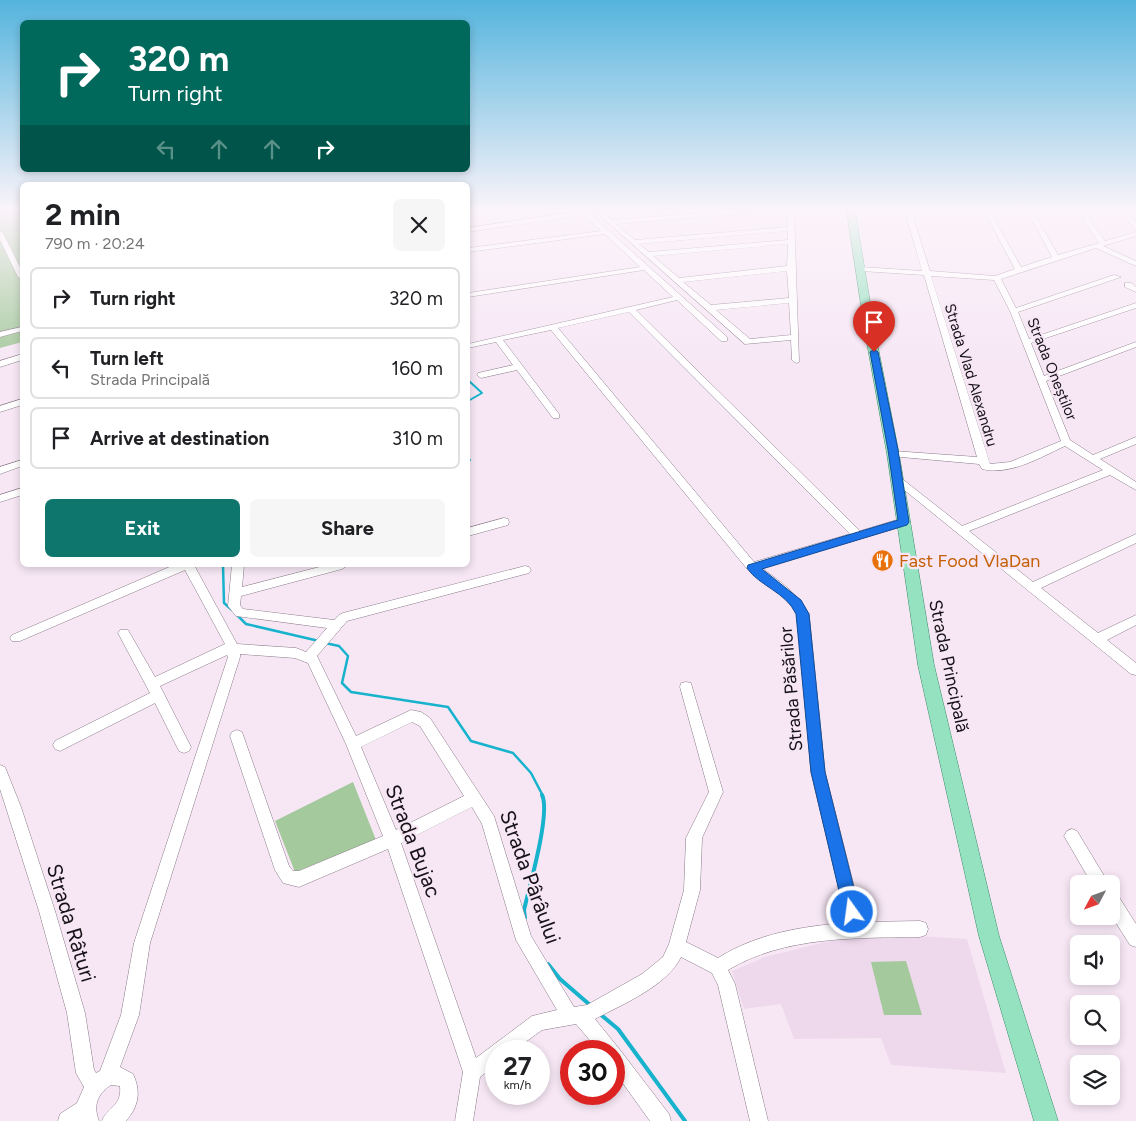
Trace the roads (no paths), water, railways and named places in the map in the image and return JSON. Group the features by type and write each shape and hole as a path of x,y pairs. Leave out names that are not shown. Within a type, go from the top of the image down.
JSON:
{"main road":[{"name":"Strada Principală","path":"859,263 893,454 926,665 989,936 1046,1121"}],"street":[{"path":"641,263 724,339"},
{"path":"658,263 748,342 795,337"},
{"path":"791,263 796,360"},
{"name":"Strada Vlad Alexandru","path":"923,263 983,461"},
{"path":"1015,263 1019,270"},
{"path":"860,269 997,278 1042,263"},
{"path":"470,295 646,268"},
{"path":"677,280 791,268"},
{"path":"1014,311 1117,277"},
{"name":"Strada Oneștilor","path":"997,278 1014,311 1043,379 1066,442 1136,487"},
{"path":"1128,285 1136,290"},
{"path":"470,346 679,297"},
{"path":"709,308 792,300"},
{"path":"1027,342 1136,305"},
{"path":"630,309 858,536"},
{"name":"Strada Păsărilor","path":"552,326 752,568 797,603 802,614 818,772 857,929"},
{"path":"0,335 20,329"},
{"path":"498,339 556,416"},
{"path":"1043,379 1136,344"},
{"path":"0,364 20,358"},
{"path":"481,375 518,366"},
{"path":"0,409 20,403"},
{"path":"1092,459 1136,440"},
{"path":"893,454 983,461 986,467 995,469 1066,442"},
{"path":"0,471 20,464"},
{"path":"961,530 1111,471"},
{"path":"897,480 1136,670"},
{"path":"0,499 20,492"},
{"path":"470,531 504,522"},
{"path":"752,568 903,522"},
{"path":"1032,587 1136,538"},
{"path":"16,638 182,567"},
{"path":"67,1121 87,1115 86,1101 101,1082 130,1015 142,943 234,658 233,649 188,567"},
{"path":"238,567 234,606 240,612 338,625"},
{"path":"236,593 334,567"},
{"path":"60,746 220,651 233,649 296,653 309,657 343,618 525,570"},
{"path":"1098,639 1136,620"},
{"path":"124,633 184,746"},
{"name":"Strada Bujac","path":"309,657 313,660 352,744 392,840 472,1072 464,1121"},
{"path":"514,1040 538,1022 580,1014 605,1004 648,980 669,963 677,946 692,890 694,838 716,792 686,687"},
{"name":"Strada Pârâului","path":"352,744 411,716 416,716 425,722 489,822 524,940 601,1040"},
{"path":"237,736 283,870 289,878 299,879 392,840 474,798"},
{"name":"Strada Râturi","path":"0,772 14,807 47,911 80,1028 85,1073 101,1082"},
{"path":"1072,836 1096,875"},
{"path":"1120,914 1136,939"},
{"path":"718,967 729,959 771,943 857,929 920,929"},
{"path":"677,946 718,967 726,984 759,1121"},
{"path":"472,1072 485,1062"},
{"path":"625,1071 662,1121"},
{"path":"101,1082 118,1075 123,1077 130,1086 126,1107 111,1121"}],"waterway":[{"path":"470,382 482,393 470,400"},
{"path":"223,567 224,603 232,610"},
{"path":"236,614 246,624 319,641"},
{"path":"325,643 339,646 348,656 342,683 351,692 448,707 471,741 513,753 531,773 543,796"},
{"path":"525,918 524,910 542,833 544,817 542,795"},
{"path":"548,964 560,979 590,1005"},
{"path":"600,1014 618,1029 685,1121"}],"place":[{"name":"Fast Food VlaDan","path":"883,561"}]}
